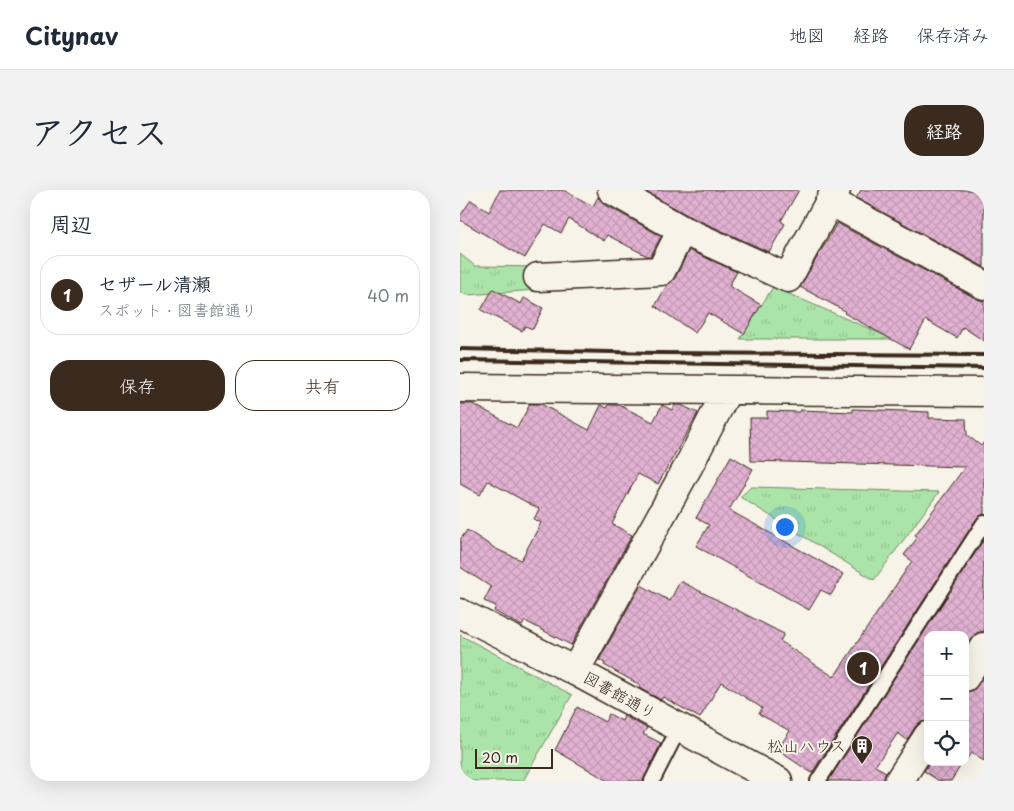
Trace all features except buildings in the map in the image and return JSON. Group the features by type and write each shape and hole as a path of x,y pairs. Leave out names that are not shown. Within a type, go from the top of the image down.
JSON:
{"street":[{"path":"612,190 682,230 788,278 833,196 984,284"},
{"path":"538,276 660,271 682,230"},
{"path":"460,388 984,392"},
{"path":"576,671 689,465 727,391"},
{"name":"図書館通り","path":"460,613 576,671 778,781"},
{"path":"969,670 984,647"},
{"path":"899,781 924,742"}],"lane":[{"path":"818,781 984,523"},
{"path":"652,781 679,728"}],"green space":[{"path":"460,254 475,266 538,267 536,290 467,295 460,292"},
{"path":"773,287 893,339 740,339"},
{"path":"751,487 939,492 874,580 740,497"},
{"path":"460,635 572,695 523,781 460,781"}],"railway":[{"path":"460,349 659,353 984,355"},
{"path":"460,360 984,368"}],"place":[{"name":"セザール清瀬","path":"863,668"},
{"name":"松山ハウス","path":"862,765"}]}
